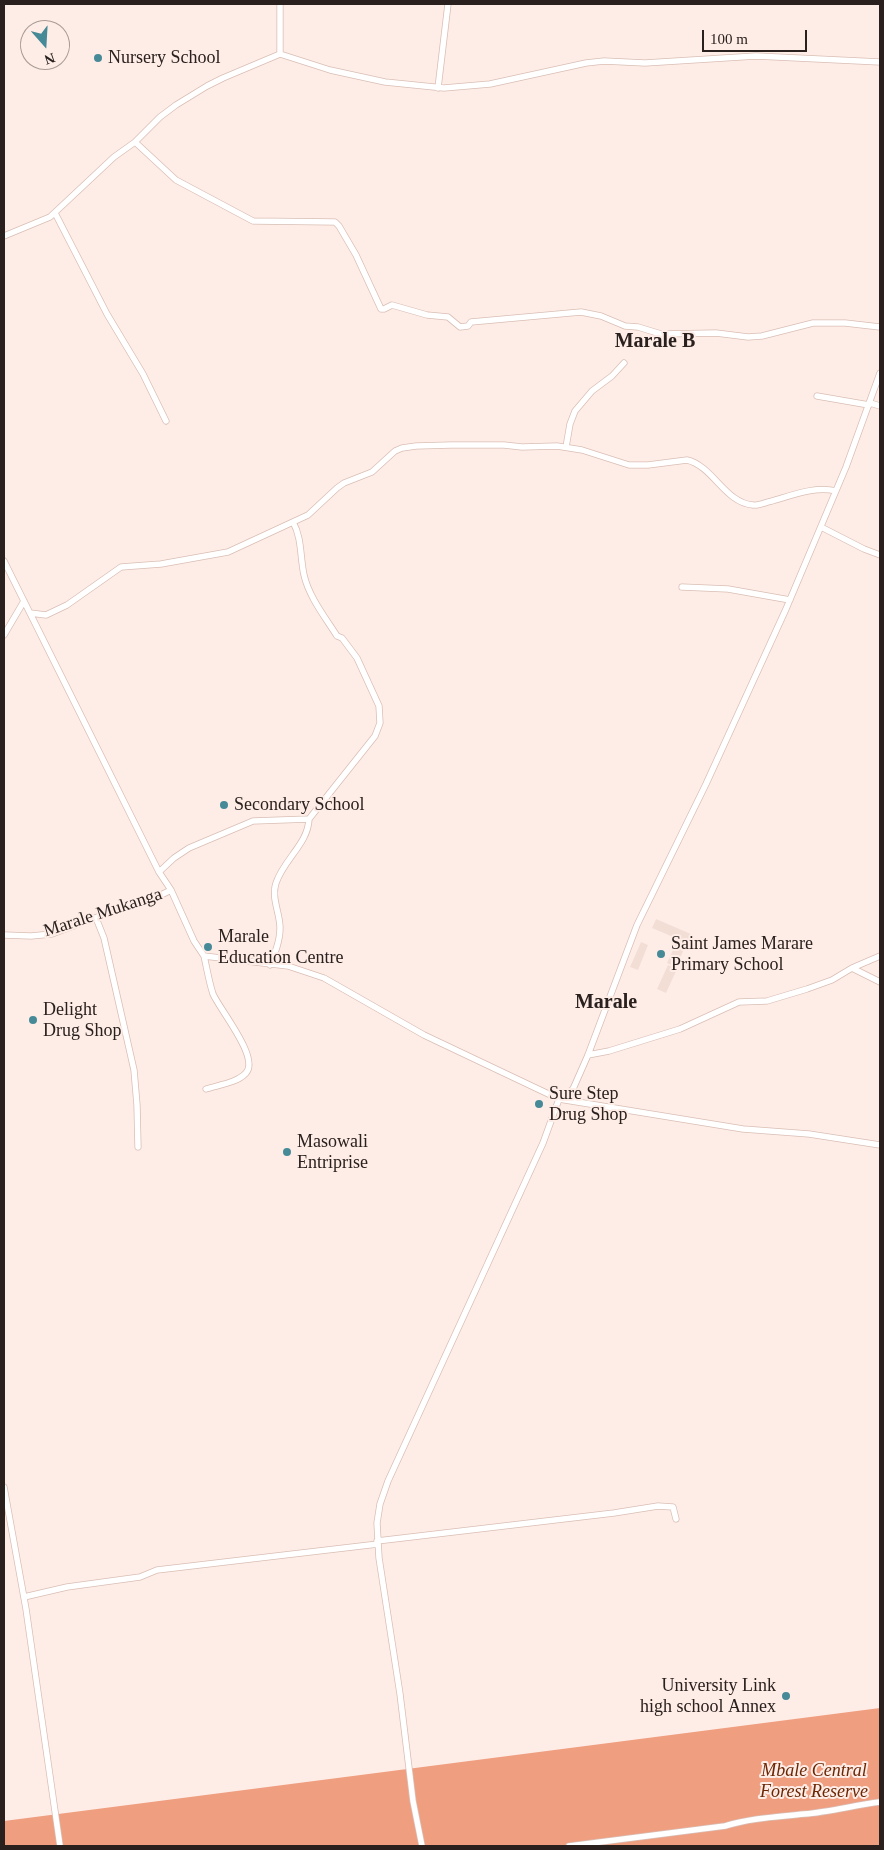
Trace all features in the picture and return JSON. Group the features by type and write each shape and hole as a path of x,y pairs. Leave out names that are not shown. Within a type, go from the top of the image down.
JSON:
{"street":[{"path":"280,4 280,54"},
{"path":"438,88 448,4"},
{"path":"4,236 44,220 54,213 114,157 135,142 160,117 199,90 241,69 280,54 330,70 386,82 438,88 490,84 600,62 645,63 756,56 880,62"},
{"path":"135,142 176,180 253,221 335,222 356,256 381,309 392,305 427,315 448,317 460,327 468,326 471,322 497,321 573,312 601,316 625,326 667,334 716,333 755,337 813,323 845,323 880,327"},
{"path":"54,213 107,314 143,374 166,421"},
{"path":"566,447 570,424 575,411 624,362"},
{"path":"422,1846 413,1801 378,1542 377,1524 380,1504 388,1481 543,1144 559,1099 573,1089 588,1055 637,925 706,784 790,600 836,491 880,373"},
{"path":"817,396 880,406"},
{"path":"30,613 46,615 67,605 122,567 161,564 228,552 312,513 344,483 372,472 402,448 451,445 532,448 566,447 629,465 648,466 681,460 693,462 731,494 752,505 795,493 828,489 836,491"},
{"path":"270,965 280,936 275,896 276,883 290,857 304,839 309,819 375,736 381,717 379,706 357,658 342,638 337,636 309,588 304,576 299,534 293,522"},
{"path":"821,527 880,555"},
{"path":"4,560 159,872 171,890 194,941 204,956 213,993 239,1035 249,1062 249,1068 246,1073 239,1078 206,1088"},
{"path":"682,587 728,589 790,600"},
{"path":"4,635 24,601"},
{"path":"159,872 174,858 189,848 253,821 309,819"},
{"name":"Marale Mukanga","path":"4,934 31,936 52,934 151,900 171,890"},
{"path":"96,918 104,938 134,1070 138,1147"},
{"path":"204,956 288,966 324,978 424,1035 559,1099 743,1129 809,1134 880,1145"},
{"path":"588,1055 609,1051 680,1029 739,1002 767,1001 832,980 852,968 880,956"},
{"path":"852,968 880,982"},
{"path":"4,1487 24,1597 60,1846"},
{"path":"24,1597 67,1587 140,1577 158,1570 658,1506 673,1507 676,1519"},
{"path":"569,1846 725,1826 754,1819 805,1814 880,1802"}],"shaded area":[{"path":"656,919 691,934 676,967 667,963 678,939 652,928"},
{"path":"641,942 648,945 638,970 630,967"},
{"path":"668,965 677,969 666,993 657,989"}],"green space":[{"name":"Mbale Central Forest Reserve","path":"880,1708 880,1846 4,1846 4,1821"}],"place":[{"name":"Nursery School","path":"98,58"},
{"name":"Secondary School","path":"224,805"},
{"name":"Marale Education Centre","path":"208,947"},
{"name":"Saint James Marare Primary School","path":"661,954"},
{"name":"Delight Drug Shop","path":"33,1020"},
{"name":"Sure Step Drug Shop","path":"539,1104"},
{"name":"Masowali Entriprise","path":"287,1152"},
{"name":"University Link high school Annex","path":"786,1696"}],"district":[{"name":"Marale B","path":"655,342"},
{"name":"Marale","path":"606,1003"}]}
